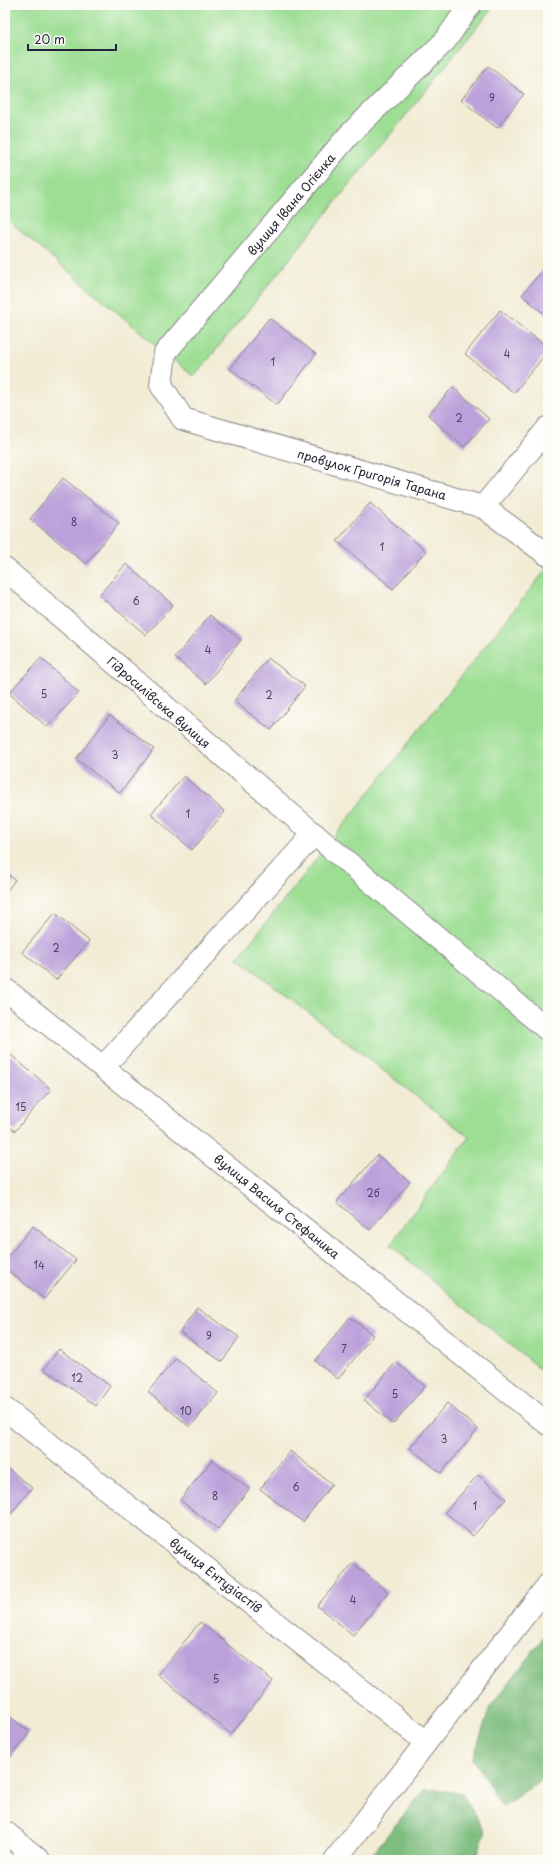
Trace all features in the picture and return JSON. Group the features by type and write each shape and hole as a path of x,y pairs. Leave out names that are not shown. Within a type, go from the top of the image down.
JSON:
{"street":[{"name":"вулиця Івана Огієнка","path":"183,419 161,385 165,353 348,136 445,41 470,5"},
{"name":"провулок Григорія Тарана","path":"183,419 483,507 548,555"},
{"path":"483,507 548,428"},
{"name":"Гідросилівська вулиця","path":"5,569 314,834 548,1030"},
{"path":"104,1066 314,834"},
{"name":"вулиця Василя Стефаника","path":"5,989 104,1066 548,1424"},
{"name":"вулиця Ентузіастів","path":"5,1409 426,1742"},
{"path":"335,1860 548,1585"},
{"path":"5,1832 39,1860"}],"green space":[{"path":"5,5 495,5 194,377 5,218"},
{"path":"548,567 548,1376 390,1245 469,1137 238,958"},
{"path":"548,1631 548,1775 502,1807 473,1758 490,1708"},
{"path":"425,1789 462,1793 485,1833 475,1860 367,1860"}],"building":[{"path":"488,66 524,94 497,128 461,100"},
{"path":"546,266 548,267 548,317 522,295"},
{"path":"500,310 548,348 548,351 514,393 465,354"},
{"path":"269,318 316,354 277,405 230,369"},
{"path":"453,387 489,419 464,447 428,415"},
{"path":"63,478 119,523 86,564 30,519"},
{"path":"370,503 426,551 393,589 337,541"},
{"path":"126,564 173,605 146,635 99,595"},
{"path":"210,615 241,640 206,684 175,658"},
{"path":"41,658 79,693 47,727 9,693"},
{"path":"268,658 305,686 271,730 234,701"},
{"path":"110,715 154,749 120,793 76,759"},
{"path":"184,776 225,812 192,850 151,814"},
{"path":"5,872 15,880 5,893"},
{"path":"55,913 89,941 56,980 22,952"},
{"path":"5,1050 51,1089 15,1131 5,1123"},
{"path":"377,1155 410,1182 370,1230 337,1202"},
{"path":"33,1226 76,1260 44,1299 5,1268 5,1260"},
{"path":"197,1307 239,1337 222,1362 180,1332"},
{"path":"350,1317 373,1335 338,1379 315,1361"},
{"path":"59,1349 110,1386 96,1406 44,1369"},
{"path":"176,1358 218,1393 190,1427 148,1392"},
{"path":"396,1362 425,1386 393,1424 364,1400"},
{"path":"447,1403 478,1429 441,1473 410,1448"},
{"path":"290,1451 332,1484 303,1522 260,1489"},
{"path":"212,1460 249,1489 218,1529 180,1500"},
{"path":"5,1466 32,1488 5,1521"},
{"path":"478,1475 506,1499 473,1536 445,1512"},
{"path":"353,1563 388,1592 353,1635 317,1606"},
{"path":"200,1622 273,1681 231,1734 158,1675"},
{"path":"5,1713 30,1732 5,1764"}]}
